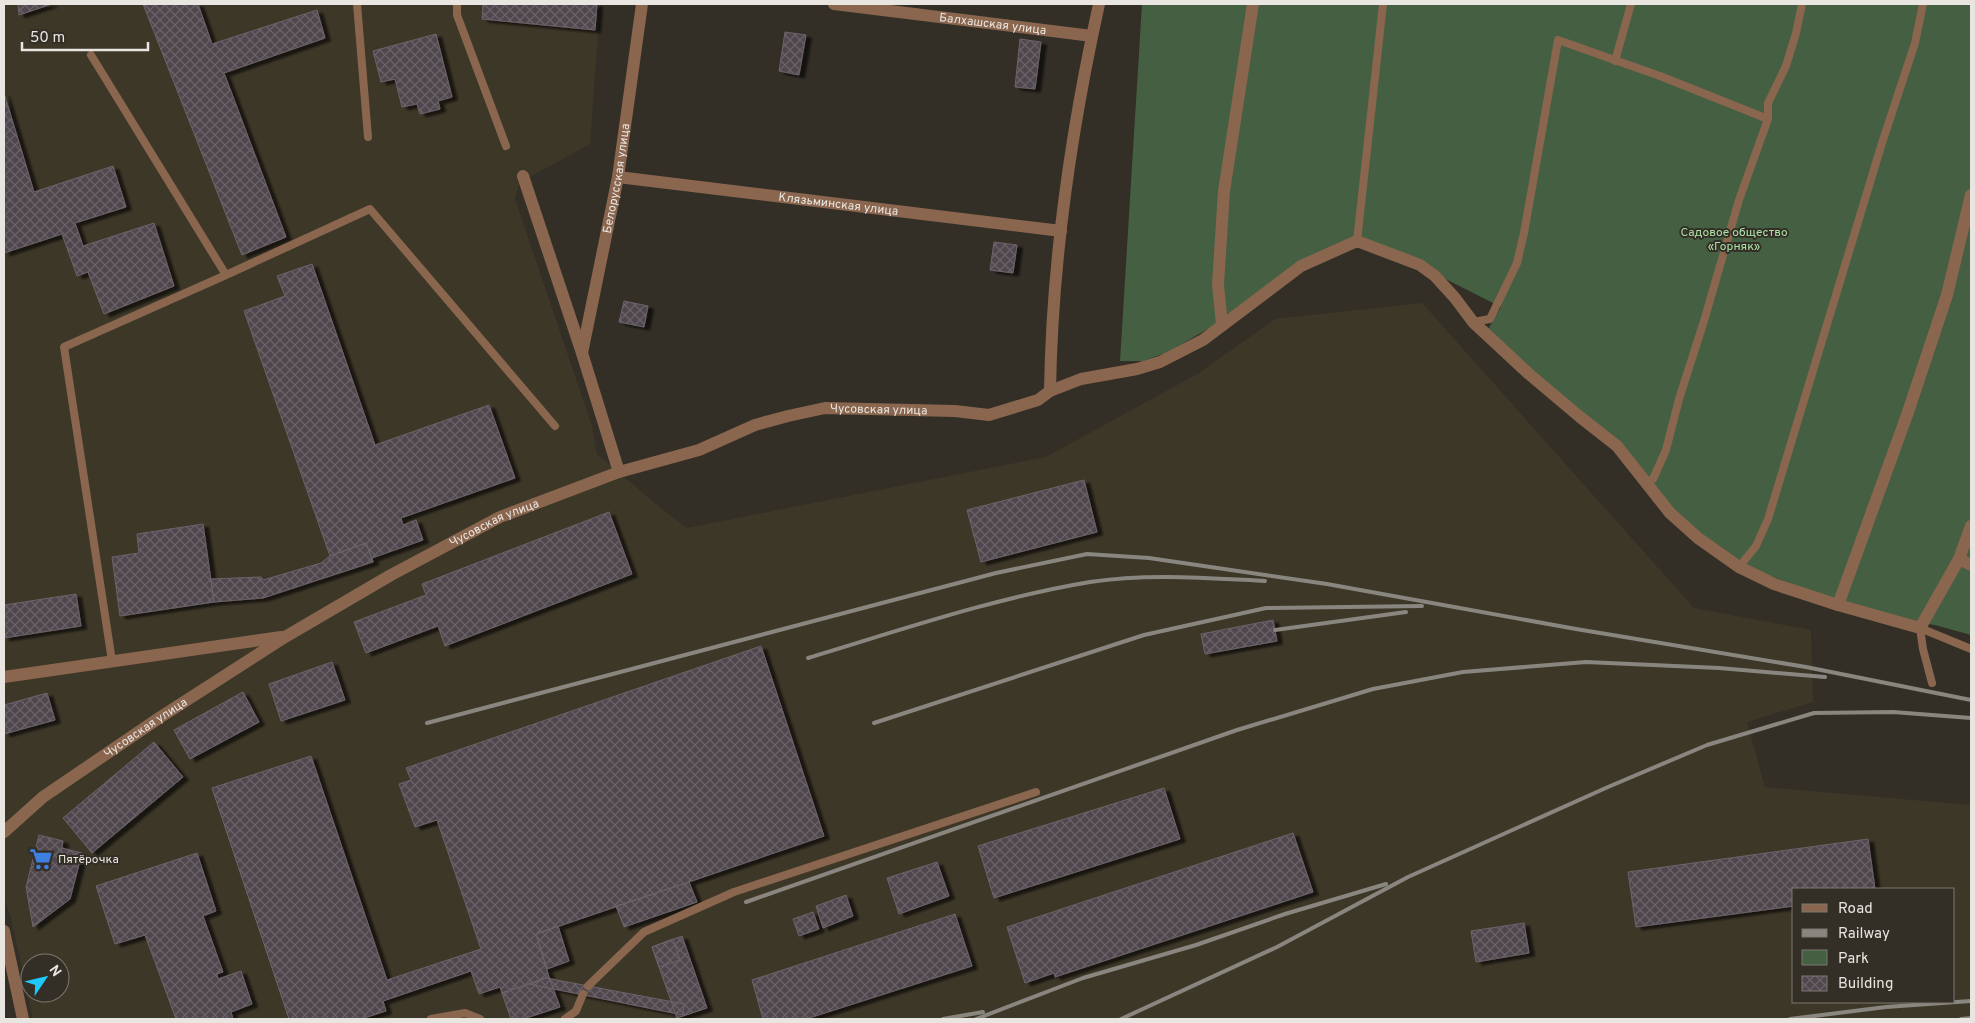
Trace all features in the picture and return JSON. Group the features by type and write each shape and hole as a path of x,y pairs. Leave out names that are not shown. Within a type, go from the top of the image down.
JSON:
{"street":[{"name":"Белорусская улица","path":"582,353 618,177 642,4"},
{"name":"Балхашская улица","path":"834,4 1092,36"},
{"path":"1050,391 1051,334 1067,178 1099,4"},
{"path":"1222,324 1218,285 1224,191 1253,4"},
{"path":"523,176 582,353 619,472"},
{"name":"Клязьминская улица","path":"618,177 1061,231"},
{"path":"1838,605 1907,415 1946,295 1971,195"},
{"path":"1357,241 1420,265 1436,276 1456,298 1473,322 1529,374 1617,446 1670,513 1698,538 1739,567 1774,584 1838,605 1920,628 1959,559 1971,526"},
{"name":"Чусовская улица","path":"4,832 51,792 158,718 285,636 391,575 500,517 619,472 699,450 755,425 825,408 955,411 989,415 1038,400 1050,391 1081,379 1137,369 1160,362 1204,340 1222,324 1301,266 1357,241"},
{"path":"1959,559 1971,565"},
{"path":"4,677 285,636"},
{"path":"4,931 23,1019"}],"lane":[{"path":"357,4 368,137"},
{"path":"457,4 457,15 506,146"},
{"path":"1357,241 1383,4"},
{"path":"1616,60 1632,4"},
{"path":"1646,482 1653,479 1666,450 1679,399 1739,200 1768,119 1768,103 1786,66 1802,4"},
{"path":"1739,567 1756,546 1768,519 1882,143 1915,43 1923,4"},
{"path":"1473,322 1490,319 1517,263 1558,40 1616,60 1768,119"},
{"path":"91,54 226,275"},
{"path":"112,661 64,347 370,209 555,426"},
{"path":"1920,628 1971,649"},
{"path":"1920,628 1923,649 1932,683"},
{"path":"588,986 644,932 734,892 1036,792"},
{"path":"565,1019 576,1011 583,994"},
{"path":"431,1019 465,1013 480,1019"}],"shaded area":[{"path":"4,4 600,4 590,144 519,183 515,199 592,426 597,454 687,528 1046,457 1199,373 1275,319 1422,303 1694,608 1811,630 1813,702 1747,722 1765,787 1971,805 1971,1019 33,1019 30,1003 70,1003 70,953 20,953 20,959 11,918 4,900"}],"green space":[{"name":"Садовое общество «Горняк»","path":"1142,4 1971,4 1971,635 1935,625 1907,621 1837,601 1752,569 1671,512 1616,445 1486,333 1501,307 1388,250 1357,241 1336,247 1168,352 1143,361 1120,361"}],"building":[{"path":"18,4 52,4 19,15"},
{"path":"143,4 198,4 212,44 317,10 325,38 224,73 286,237 242,255"},
{"path":"483,4 597,4 595,30 482,19"},
{"path":"785,32 806,35 799,75 779,71"},
{"path":"436,34 452,97 438,101 440,109 420,114 417,104 402,107 395,79 381,82 373,51"},
{"path":"1020,39 1041,42 1035,89 1015,87"},
{"path":"4,93 34,192 113,166 126,207 75,223 83,246 154,223 174,286 104,314 88,272 77,276 62,234 4,253"},
{"path":"994,242 1017,245 1013,273 990,270"},
{"path":"312,264 375,445 489,405 515,478 401,518 403,525 416,520 423,540 372,558 373,562 366,543 330,556 244,311 285,296 277,276"},
{"path":"624,301 648,306 644,327 619,322"},
{"path":"1084,480 1097,532 981,562 967,510"},
{"path":"609,512 632,574 445,646 438,626 366,653 354,622 426,595 422,584"},
{"path":"203,524 214,602 120,616 112,557 139,553 137,534"},
{"path":"366,543 373,562 263,598 214,602 211,579 261,577 263,580 321,563 330,556"},
{"path":"76,594 81,626 4,638 4,605"},
{"path":"1273,620 1277,641 1205,654 1201,634"},
{"path":"761,646 824,836 536,934 549,977 502,993 500,987 479,994 471,971 383,1001 386,1011 361,1019 289,1019 212,788 311,756 387,980 481,949 437,820 415,827 399,784 411,780 406,768"},
{"path":"332,662 345,700 281,721 269,684"},
{"path":"243,692 259,722 190,759 174,730"},
{"path":"47,693 55,720 4,734 4,705"},
{"path":"154,742 183,777 92,853 63,818"},
{"path":"1164,788 1180,839 994,898 978,846"},
{"path":"1293,833 1313,892 1055,977 1054,973 1025,983 1007,927"},
{"path":"39,835 63,841 62,848 82,853 70,899 33,927 26,887"},
{"path":"1868,839 1875,888 1792,888 1792,906 1636,927 1628,872"},
{"path":"197,853 216,911 203,916 223,972 217,974 218,979 241,971 252,1004 231,1012 233,1019 176,1019 145,935 115,944 96,886"},
{"path":"937,862 949,896 899,914 887,878"},
{"path":"689,882 697,902 624,927 616,906"},
{"path":"846,895 853,916 823,928 816,906"},
{"path":"813,912 819,929 799,936 793,919"},
{"path":"955,914 972,966 806,1019 763,1019 752,980"},
{"path":"1524,923 1529,953 1476,962 1471,931"},
{"path":"558,926 569,961 547,969 536,934"},
{"path":"682,936 707,1008 677,1018 652,947"},
{"path":"673,939 680,960 659,967 652,947"},
{"path":"549,977 560,1007 523,1019 511,1019 502,993"},
{"path":"546,978 684,1004 683,1015 529,984"}],"railway":[{"path":"427,723 996,573 1087,554 1149,558 1327,584 1576,629 1806,667 1971,700"},
{"path":"808,658 983,606 1090,582 1156,577 1265,581"},
{"path":"874,723 1144,635 1266,608 1422,606"},
{"path":"1275,630 1406,612"},
{"path":"746,902 1237,730 1373,689 1463,672 1586,662 1719,668 1825,677"},
{"path":"1121,1019 1277,947 1408,877 1608,787 1707,745 1814,713 1893,712 1971,718"},
{"path":"976,1019 1083,978 1196,945 1285,914 1386,884"},
{"path":"1955,1002 1971,1001"},
{"path":"1790,1019 1886,1007 1943,1003"},
{"path":"943,1019 983,1012"},
{"path":"1961,1019 1971,1018"}],"place":[{"name":"Пятёрочка","path":"41,859"}]}
